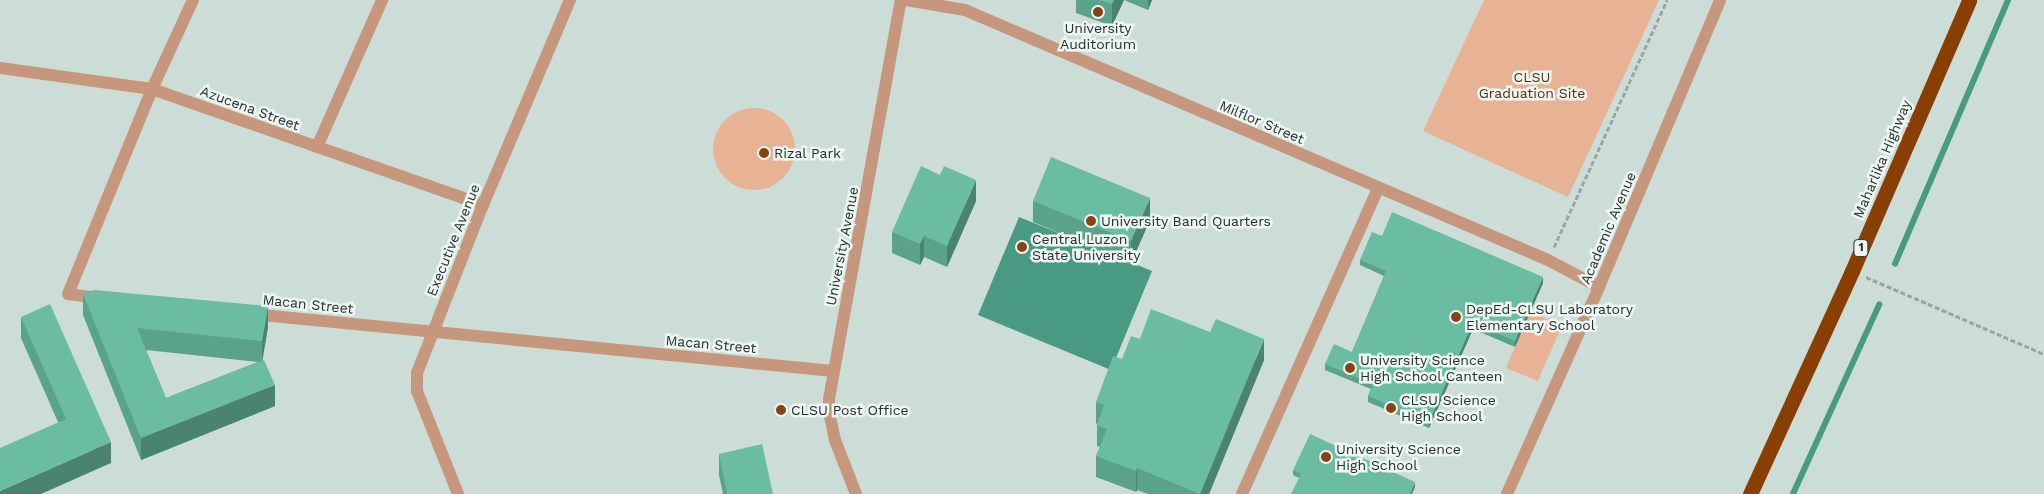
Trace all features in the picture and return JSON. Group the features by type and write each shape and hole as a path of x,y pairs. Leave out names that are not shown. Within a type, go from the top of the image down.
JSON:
{"highway":[{"name":"Maharlika Highway","path":"1750,494 1852,270 1969,0"}],"street":[{"path":"117,300 68,294 152,89 193,0"},
{"path":"317,147 382,0"},
{"name":"Executive Avenue","path":"458,494 417,391 417,373 483,205 570,0"},
{"name":"University Avenue","path":"856,494 831,424 829,398 870,182 901,0"},
{"name":"Milflor Street","path":"906,0 965,10 1548,260 1599,287"},
{"name":"Academic Avenue","path":"1507,494 1599,287 1720,0"},
{"name":"Azucena Street","path":"0,68 152,89 483,205"},
{"path":"1242,494 1378,188"},
{"name":"Macan Street","path":"235,312 833,371"}],"path":[{"path":"1548,260 1667,0"},
{"path":"1852,270 2044,354"}],"shaded area":[{"name":"Central Luzon State University","path":"0,0 2044,0 2044,494 0,494"},
{"path":"1019,217 1152,271 1111,370 978,315"}],"green space":[{"name":"CLSU Graduation Site","path":"1484,0 1659,0 1568,197 1423,131"},
{"path":"754,108 770,111 783,120 792,133 795,149 792,165 783,178 770,187 754,190 738,187 725,178 716,165 713,149 716,133 725,120 738,111"},
{"path":"1530,312 1562,325 1538,381 1506,368"}],"building":[{"path":"1099,0 1114,0 1112,4"},
{"path":"1051,157 1150,198 1131,241 1033,201"},
{"path":"921,166 940,175 944,166 976,180 947,246 924,236 920,244 892,232"},
{"path":"1392,212 1543,277 1515,341 1473,323 1429,422 1368,396 1373,384 1325,364 1334,344 1352,352 1386,271 1360,260 1372,232 1382,236"},
{"path":"94,290 268,306 262,341 137,328 166,398 264,360 275,385 141,438 83,294"},
{"path":"50,304 111,442 0,491 0,448 66,419 21,317"},
{"path":"1151,309 1210,332 1216,319 1264,339 1200,494 1137,468 1136,471 1096,456 1107,429 1097,425 1104,405 1096,402 1113,356 1122,359 1131,336 1140,339"},
{"name":"University Science High School","path":"1310,434 1415,482 1410,494 1291,494 1301,474 1293,470"},
{"path":"762,444 773,494 727,494 719,454"}],"waterway":[{"path":"1895,264 2008,0"},
{"path":"1793,494 1879,305"}],"place":[{"name":"University Auditorium","path":"1098,12"},
{"name":"Rizal Park","path":"764,153"},
{"name":"University Band Quarters","path":"1091,221"},
{"name":"Central Luzon State University","path":"1022,247"},
{"name":"DepEd-CLSU Laboratory Elementary School","path":"1456,317"},
{"name":"University Science High School Canteen","path":"1350,368"},
{"name":"CLSU Science High School","path":"1391,408"},
{"name":"CLSU Post Office","path":"781,410"},
{"name":"University Science High School","path":"1326,457"}]}
